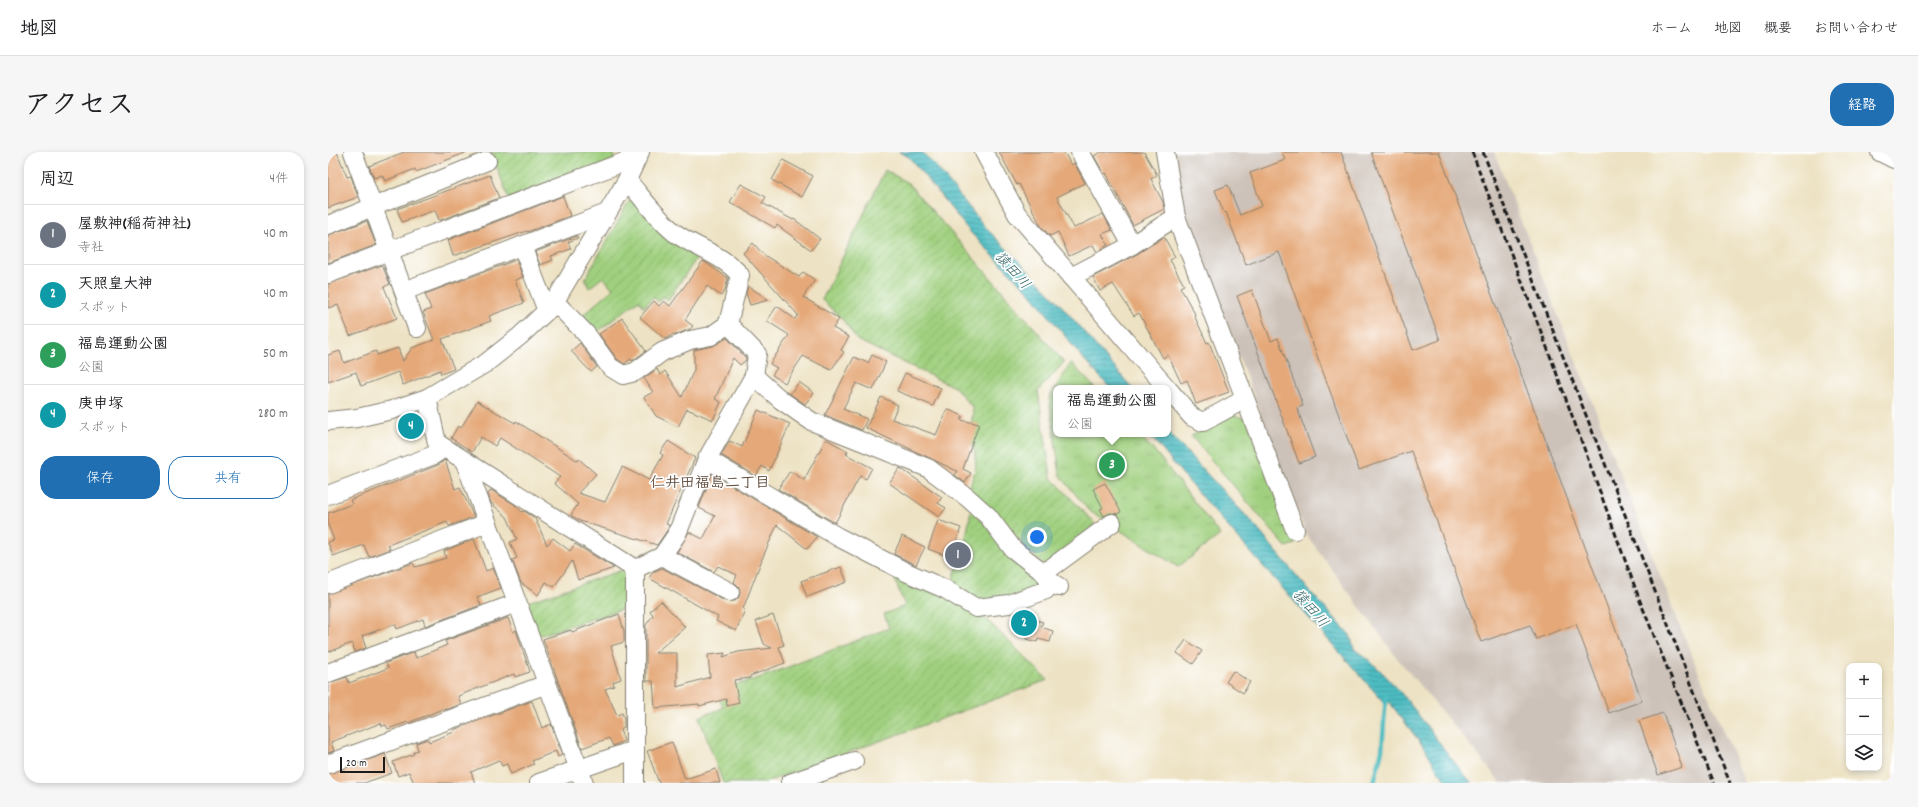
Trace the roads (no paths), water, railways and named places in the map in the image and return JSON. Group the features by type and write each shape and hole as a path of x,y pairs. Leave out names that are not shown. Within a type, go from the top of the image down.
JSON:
{"street":[{"path":"353,152 417,328"},
{"path":"984,152 1016,214 1164,385"},
{"path":"1080,152 1132,246"},
{"path":"1166,152 1176,217 1295,530"},
{"path":"1880,152 1894,159"},
{"path":"328,421 357,418 392,410 427,398 486,362 520,336 551,306 627,180 639,154"},
{"path":"328,274 639,154"},
{"path":"328,225 374,208 487,161"},
{"path":"522,246 551,306 587,335 610,367 623,375 636,372 662,352 690,340 711,336 728,324 740,275 733,266 675,233 654,212 627,180"},
{"path":"404,291 607,214"},
{"path":"1071,277 1132,246 1176,217"},
{"path":"635,569 662,556 677,534 707,459 754,376 756,354 728,324"},
{"path":"754,376 781,400 811,421 928,468 968,498 988,516 1013,549 1052,581"},
{"path":"1171,393 1192,417 1202,422 1245,400"},
{"path":"427,398 437,443 635,569"},
{"path":"328,495 434,455 444,448"},
{"path":"707,459 838,537 906,572 945,589 976,608 1009,604 1046,590 1052,581 1112,523"},
{"path":"465,462 581,776"},
{"path":"328,584 487,523"},
{"path":"662,556 730,592"},
{"path":"635,569 635,783"},
{"path":"328,673 517,603"},
{"path":"328,764 547,684"},
{"path":"539,783 581,776 634,750"},
{"path":"790,783 854,761"}],"water":[{"name":"猿田川","path":"899,152 922,152 934,164 985,227 1054,297 1129,385 1107,385 1081,356 1032,295 971,233 909,157"},
{"name":"猿田川","path":"1171,435 1250,520 1307,588 1350,635 1354,649 1371,662 1402,694 1472,783 1449,783 1439,772 1426,750 1390,703 1381,699 1205,501 1152,437 1171,437"}],"waterway":[{"path":"1374,783 1382,750 1386,695"}],"railway":[{"path":"1472,152 1548,350 1640,601 1714,783"},
{"path":"1483,152 1730,783"}],"place":[{"name":"庚申塚","path":"411,426"},
{"name":"福島運動公園","path":"1112,465"},
{"name":"屋敷神(稲荷神社)","path":"958,555"},
{"name":"天照皇大神","path":"1024,623"}],"district":[{"name":"仁井田福島二丁目","path":"710,482"}]}
